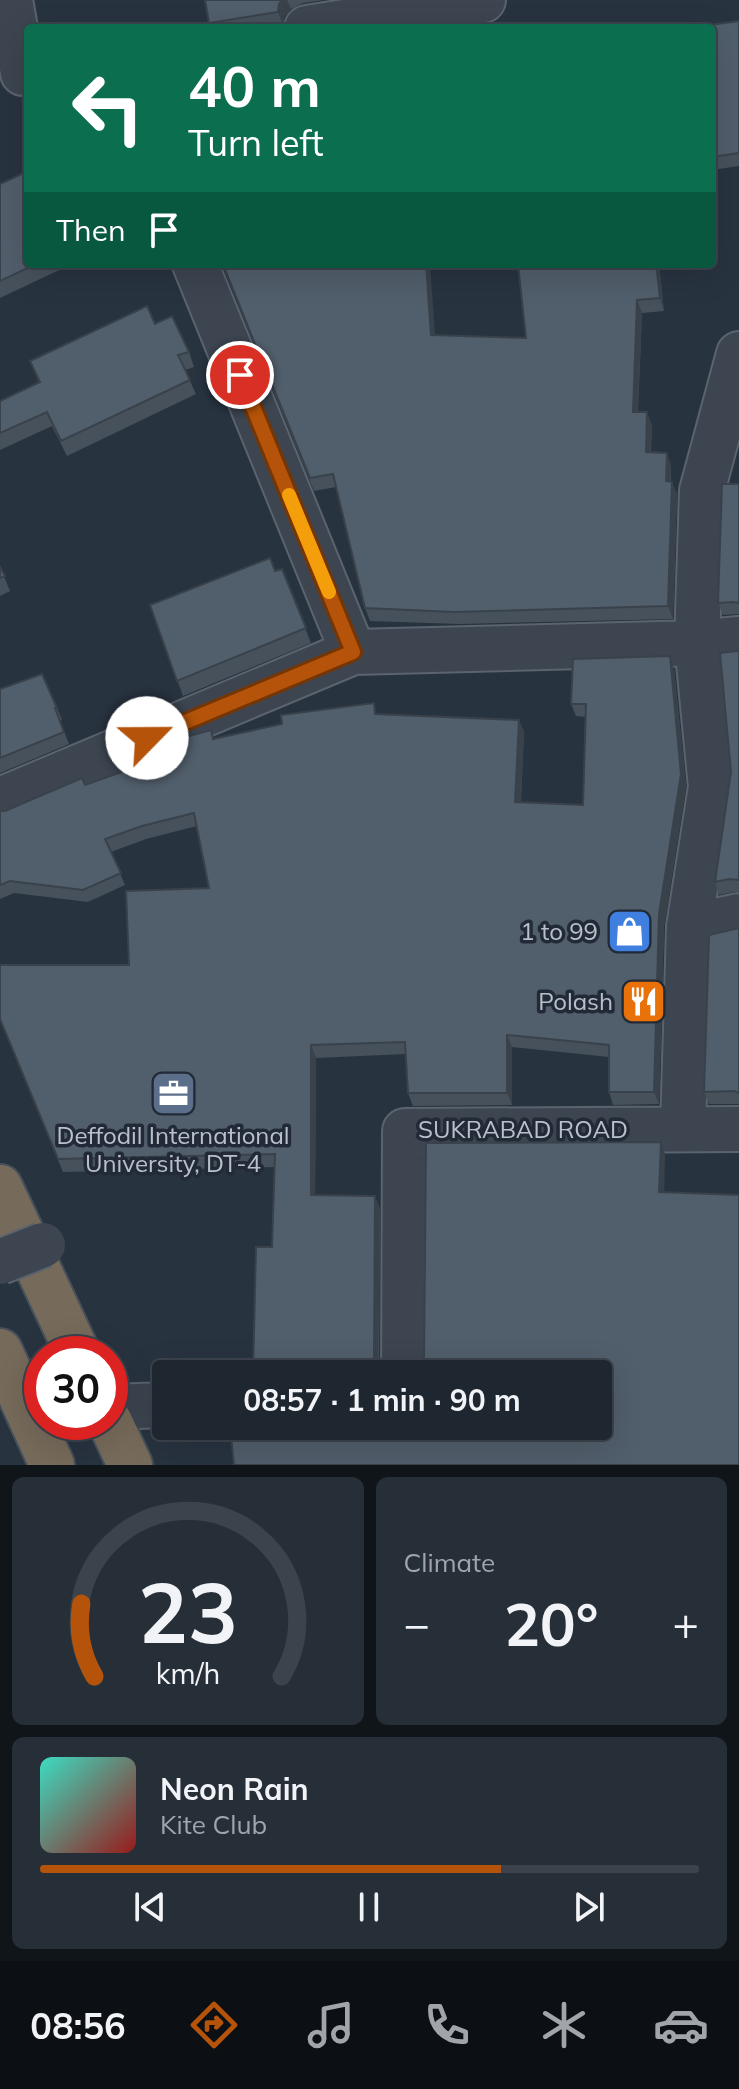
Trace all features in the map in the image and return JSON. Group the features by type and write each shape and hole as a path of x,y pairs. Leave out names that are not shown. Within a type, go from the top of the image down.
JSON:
{"highway":[{"path":"0,1187 70,1336"},
{"path":"0,1351 52,1465"},
{"path":"118,1440 130,1465"}],"street":[{"path":"10,0 24,73"},
{"path":"332,24 483,0"},
{"path":"197,268 353,652"},
{"path":"683,1129 689,927 725,785 718,641 702,491 739,354"},
{"path":"0,800 353,652 718,641"},
{"path":"689,927 739,916"},
{"name":"SUKRABAD ROAD","path":"404,1360 405,1131 739,1129"},
{"path":"0,1262 43,1245"},
{"path":"128,1406 152,1406"}],"building":[{"path":"205,0 282,0 278,12 209,23"},
{"path":"739,21 739,153 716,156 716,24"},
{"path":"24,173 24,268 28,268 0,281 0,184"},
{"path":"225,268 426,268 431,335 526,338 518,268 656,268 660,298 637,300 633,412 647,412 646,452 667,453 666,481 672,482 668,606 454,612 365,608 333,474 310,478"},
{"path":"147,306 155,324 172,316 189,352 178,355 190,380 61,441 47,412 0,433 0,401 40,382 30,361"},
{"path":"722,484 739,484 739,603 718,603"},
{"path":"270,558 275,571 282,569 306,628 177,681 150,605"},
{"path":"739,651 739,880 715,882 731,772 720,653"},
{"path":"670,656 681,774 659,914 654,1092 609,1092 609,1045 507,1035 507,1093 408,1093 405,1042 311,1045 311,1195 375,1196 374,1360 253,1360 256,1247 272,1247 275,1154 58,1159 0,1019 0,965 129,965 126,891 209,888 194,813 105,839 121,873 83,890 10,881 0,885 0,811 82,778 85,785 155,760 152,749 171,741 211,730 213,739 282,724 281,715 374,703 375,714 519,720 515,802 583,805 586,704 571,704 573,659"},
{"path":"42,674 64,732 0,758 0,689"},
{"path":"739,928 739,1093 704,1092 709,935"},
{"path":"661,1142 659,1192 739,1195 739,1465 234,1465 231,1440 612,1440 612,1360 424,1360 426,1143"}],"slow traffic":[{"path":"289,495 329,592"}],"place":[{"name":"1 to 99","path":"629,932"},
{"name":"Polash","path":"644,1002"},
{"name":"Deffodil International University, DT-4","path":"173,1094"}],"route":[{"path":"147,738 353,652 240,375"}]}
